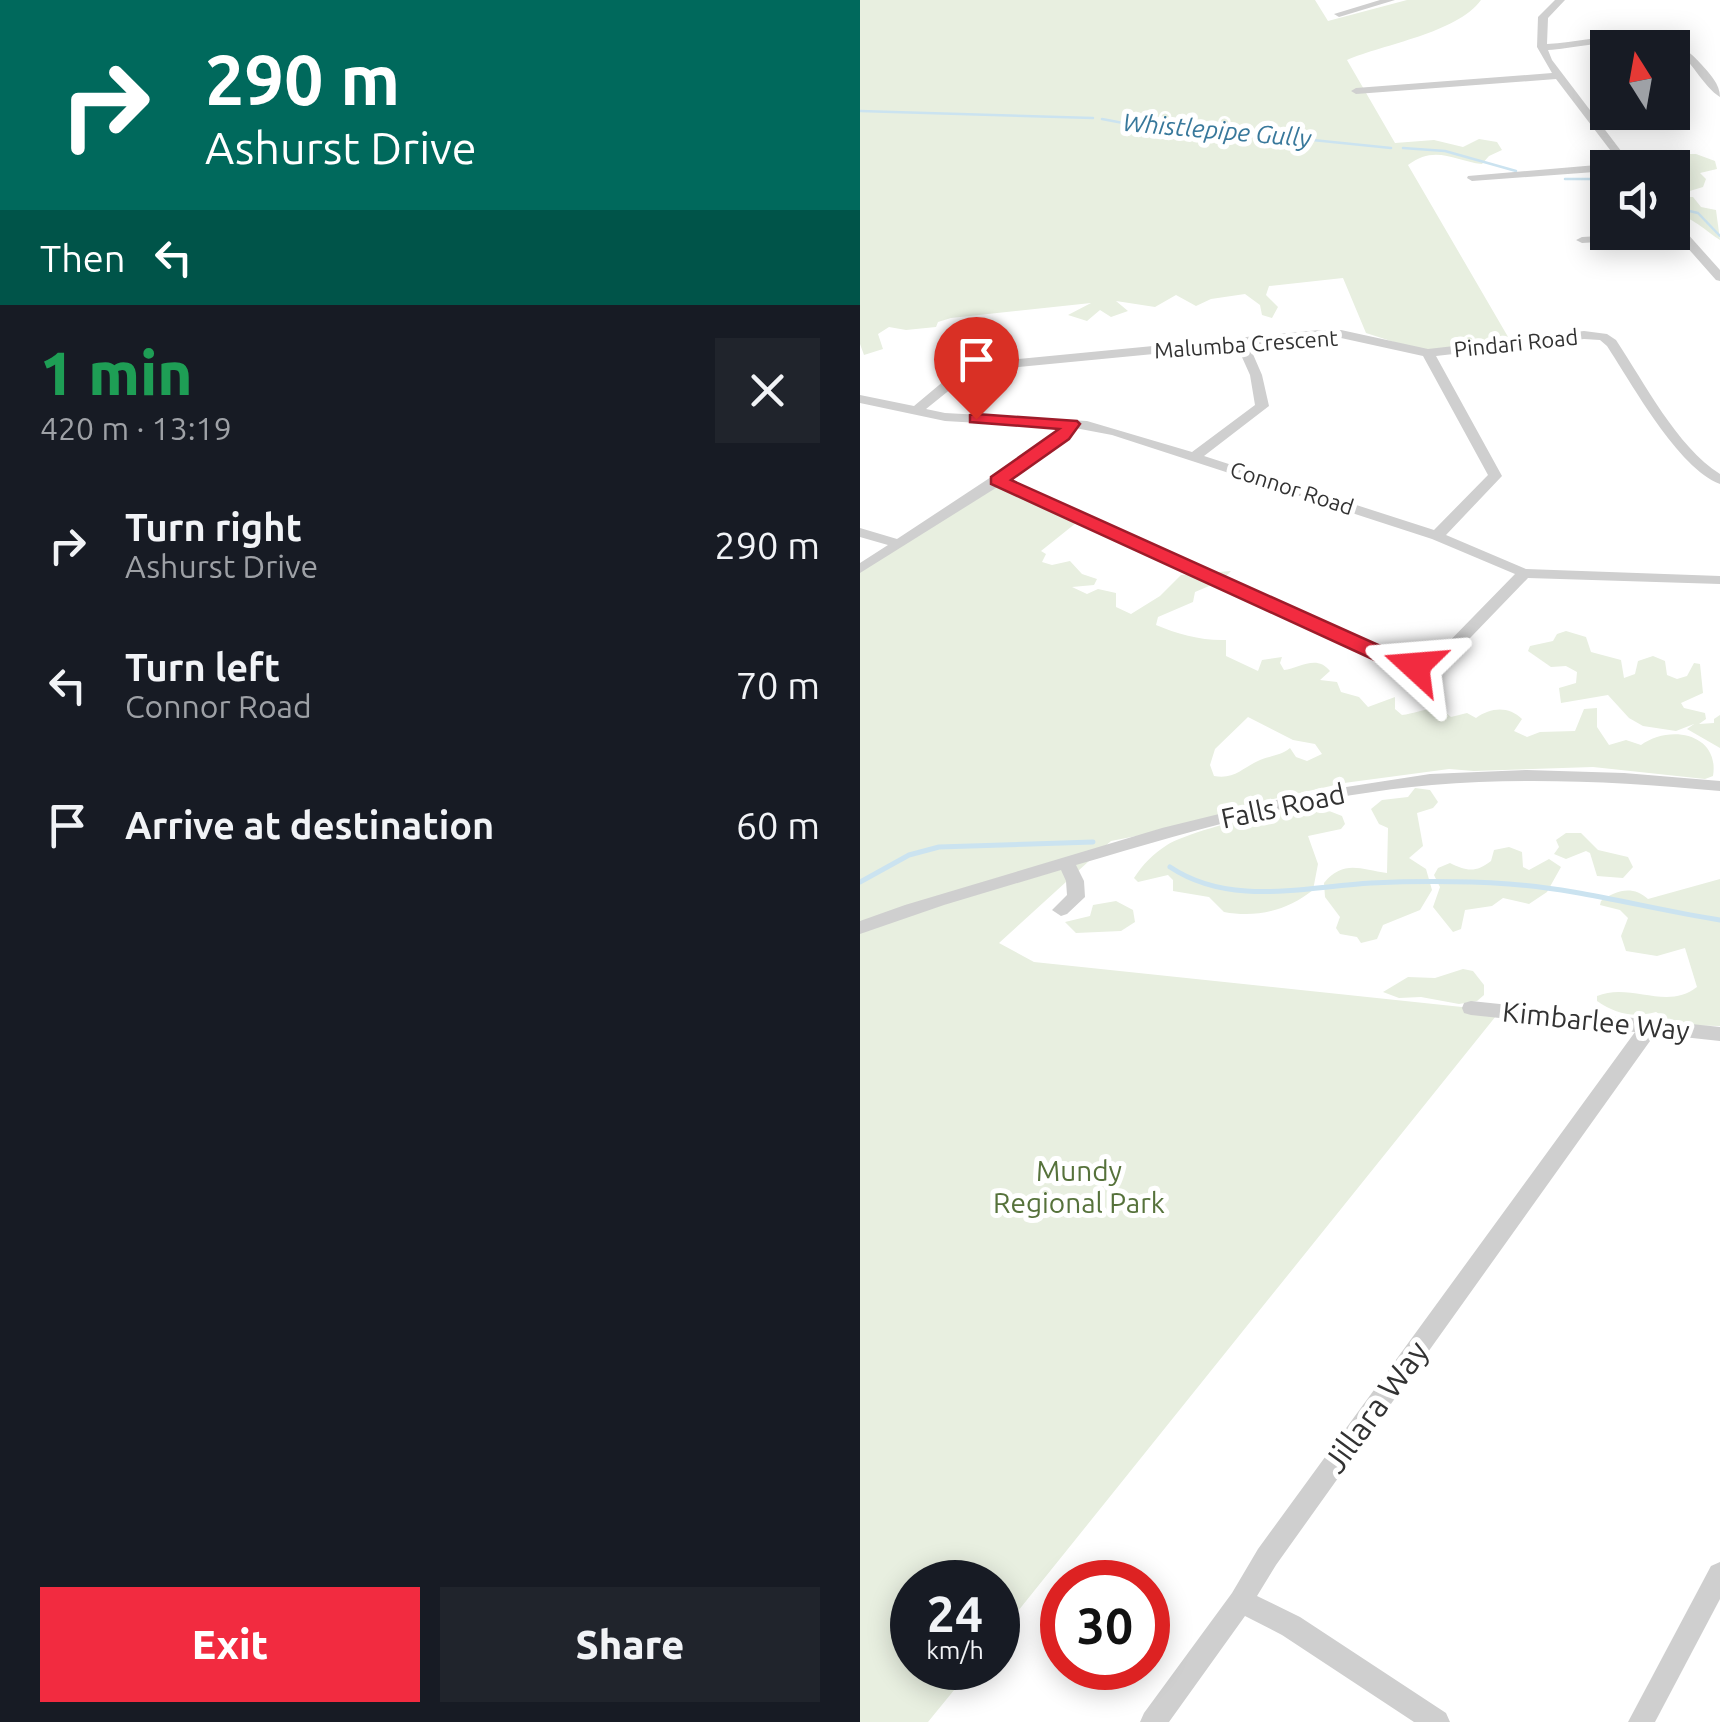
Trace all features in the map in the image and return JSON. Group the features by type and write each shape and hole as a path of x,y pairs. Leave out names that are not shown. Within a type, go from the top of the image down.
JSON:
{"street":[{"path":"1339,14 1390,0"},
{"path":"1560,0 1544,17 1542,47 1555,76 1617,150"},
{"path":"1542,47 1641,40 1668,42 1679,48 1720,94"},
{"path":"1356,91 1555,76"},
{"path":"1472,178 1590,169"},
{"path":"1582,240 1590,239"},
{"path":"1690,244 1720,277"},
{"name":"Malumba Crescent","path":"916,412 962,373 976,367 1340,334 1428,353"},
{"name":"Pindari Road","path":"1428,353 1584,335 1603,337 1612,343 1671,429 1718,480"},
{"path":"1196,456 1262,406 1256,375 1242,343"},
{"path":"1428,353 1494,476 1438,536"},
{"name":"Connor Road","path":"860,399 916,412 1071,424 1196,456 1438,536 1524,573 1720,580"},
{"path":"860,569 1063,436 1071,424"},
{"path":"998,480 1386,658 1415,666 1438,662 1524,573"},
{"path":"860,532 898,543"},
{"name":"Falls Road","path":"860,928 1066,862 1232,815 1338,792 1504,776 1634,777 1720,786"},
{"path":"1062,910 1076,897 1078,888 1066,862"},
{"name":"Kimbarlee Way","path":"1471,1008 1720,1034"},
{"name":"Jillara Way","path":"1153,1722 1650,1028"},
{"path":"1642,1722 1720,1574"},
{"path":"1241,1601 1291,1626 1437,1722"}],"green space":[{"path":"860,0 1315,0 1328,21 1407,0 1481,0 1438,29 1347,60 1395,143 1434,140 1463,147 1479,139 1497,142 1502,150 1482,164 1436,155 1408,165 1511,342 1428,353 1366,333 1343,278 1269,286 1266,295 1278,307 1272,318 1262,315 1260,305 1245,294 1211,299 1196,306 1176,295 1155,307 1116,301 1128,311 1111,317 1100,310 1087,321 1068,315 1091,303 951,318 938,322 936,327 889,327 878,334 883,349 864,355 860,344"},
{"path":"1690,154 1715,161 1717,169 1700,173 1706,179 1703,187 1690,191"},
{"path":"1690,197 1701,207 1716,210 1720,240 1692,220"},
{"name":"Mundy Regional Park","path":"998,480 1081,519 1041,551 1046,554 1042,562 1052,565 1070,561 1082,574 1097,579 1094,585 1072,587 1087,594 1098,589 1116,593 1116,607 1131,614 1160,596 1181,575 1231,571 1221,581 1195,592 1193,602 1158,617 1156,625 1190,636 1226,640 1226,656 1258,671 1262,660 1282,657 1284,670 1319,663 1330,671 1320,680 1337,682 1341,692 1359,697 1368,707 1395,697 1395,709 1402,715 1433,709 1451,717 1467,713 1476,718 1494,710 1506,710 1522,719 1514,731 1527,737 1540,732 1575,731 1584,709 1597,708 1597,727 1609,745 1626,740 1641,745 1678,734 1701,742 1713,761 1713,776 1705,779 1593,767 1449,769 1344,783 1242,806 1187,826 1111,841 999,943 1034,962 1500,1011 1059,1560 1040,1560 1040,1584 1020,1609 1020,1560 890,1560 890,1690 954,1690 928,1722 860,1722 860,569","holes":["1248,717 1293,740 1315,744 1322,754 1307,761 1296,757 1290,748 1233,775 1214,776 1210,765 1215,749"]},
{"path":"1566,631 1586,637 1591,652 1621,660 1624,678 1635,674 1638,661 1653,656 1665,661 1667,675 1677,679 1687,676 1694,663 1700,664 1703,693 1681,703 1684,708 1705,713 1706,719 1699,724 1714,723 1720,715 1720,748 1687,729 1694,724 1676,731 1643,726 1629,718 1608,695 1561,703 1559,688 1576,683 1577,672 1566,666 1551,667 1528,651 1530,646 1553,641 1557,634"},
{"path":"1415,788 1430,790 1438,802 1417,813 1423,846 1409,858 1426,869 1432,890 1420,910 1383,925 1377,939 1361,943 1357,937 1340,934 1336,928 1340,917 1325,897 1324,883 1346,868 1387,873 1388,828 1379,824 1371,809 1382,800 1408,797"},
{"path":"1319,807 1342,816 1345,824 1341,829 1308,836 1318,864 1313,890 1282,908 1248,914 1224,912 1209,897 1173,891 1173,880 1168,875 1138,882 1134,878 1153,856 1179,839 1265,814"},
{"path":"1566,833 1581,833 1598,850 1628,857 1633,867 1623,878 1597,876 1590,853 1566,859 1554,854 1559,847 1556,840"},
{"path":"1509,847 1522,852 1523,867 1529,870 1549,859 1561,867 1547,892 1529,904 1503,898 1492,906 1465,910 1461,929 1453,932 1433,907 1440,887 1434,875 1438,868 1450,863 1476,869 1491,861 1494,850"},
{"path":"1720,879 1720,1026 1678,1025 1656,1012 1625,1014 1597,1001 1597,996 1622,992 1673,997 1697,987 1685,948 1657,956 1626,951 1621,936 1628,918 1620,910 1600,905 1601,901 1624,891 1648,899"},
{"path":"1116,901 1133,910 1135,922 1121,931 1076,933 1065,922 1090,916 1093,905"},
{"path":"1463,969 1473,971 1484,985 1484,995 1477,1001 1459,1004 1421,997 1399,998 1383,992 1408,977 1435,978"}],"waterway":[{"name":"Whistlepipe Gully","path":"860,111 1093,118"},
{"name":"Whistlepipe Gully","path":"1102,119 1155,129 1229,126 1293,138 1391,148"},
{"path":"1403,148 1445,151 1516,171"},
{"name":"Whistlepipe Gully","path":"1565,179 1590,179"},
{"name":"Whistlepipe Gully","path":"1690,211 1698,213 1720,236"},
{"path":"860,882 909,855 939,847 1093,842"},
{"path":"1170,867 1193,879 1242,891 1406,882 1509,884 1720,920"}],"route":[{"path":"976,419 1071,424 1063,436 998,480 1386,658 1415,666"}]}
